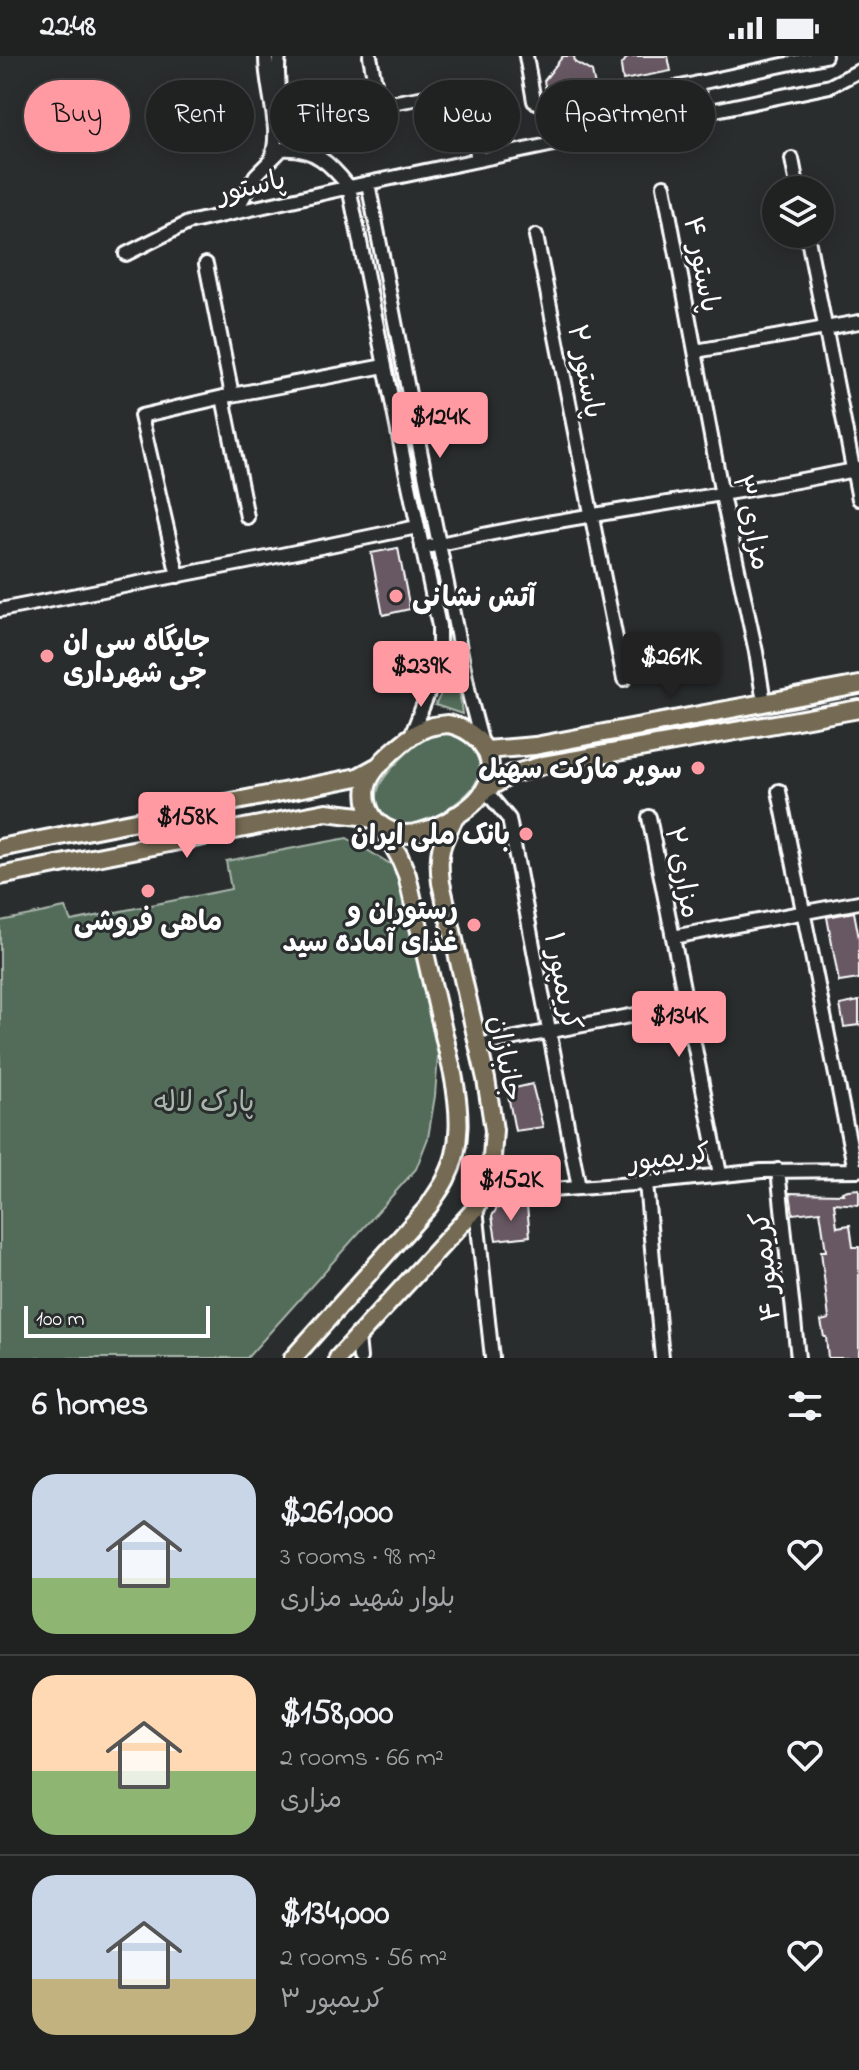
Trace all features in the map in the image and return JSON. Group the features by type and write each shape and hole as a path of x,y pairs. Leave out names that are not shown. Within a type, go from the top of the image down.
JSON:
{"main road":[{"path":"484,747 535,746 859,685"},
{"path":"0,876 326,812 360,816 402,834 413,834 428,831 469,808 485,790 512,774 544,765 859,709"},
{"path":"379,824 370,812 365,797 367,784 380,765 411,736 424,729 448,724 462,727 473,734 484,747 490,766 485,790"},
{"path":"0,848 358,777 380,765"},
{"name":"جانبازان","path":"338,1358 476,1208 492,1157 494,1130 479,1045 441,883 441,843 456,815"},
{"name":"جانبازان","path":"293,1358 429,1206 446,1179 460,1128 453,1074 407,875 379,824"}],"street":[{"path":"266,56 265,72 276,142 269,162"},
{"path":"278,80 279,56"},
{"path":"370,56 379,105 466,90 478,160"},
{"path":"526,56 536,102"},
{"path":"711,80 825,56"},
{"name":"پاستور","path":"715,110 830,86 859,71"},
{"name":"پاستور","path":"126,254 188,223 536,148"},
{"path":"235,212 256,175 279,152"},
{"path":"307,152 334,168 349,187 439,626 439,662 411,736"},
{"path":"792,159 795,176"},
{"path":"368,183 470,698 484,747"},
{"name":"پاستور ۴","path":"664,186 696,351"},
{"name":"پاستور ۲","path":"536,236 624,679"},
{"path":"810,248 856,470 859,499"},
{"path":"206,264 247,517"},
{"path":"696,351 859,322"},
{"name":"مزاری ۳","path":"696,351 764,702"},
{"path":"178,576 141,416 384,366"},
{"path":"422,548 475,536 856,470"},
{"path":"0,610 417,527"},
{"name":"کریمپور ۱","path":"485,790 509,819 579,1188"},
{"path":"779,791 857,1170"},
{"name":"مزاری ۲","path":"649,817 720,1174"},
{"path":"673,937 859,902"},
{"path":"479,1045 687,1005"},
{"name":"کریمپور","path":"484,1190 511,1193 778,1170 857,1170"},
{"name":"کریمپور ۴","path":"778,1170 798,1358"},
{"path":"646,1183 662,1358"},
{"path":"476,1208 492,1358"},
{"path":"358,1337 360,1358"}],"green space":[{"path":"447,611 462,714 435,705 446,672"},
{"path":"436,733 454,736 470,746 479,761 477,780 459,801 430,819 410,826 395,823 381,811 377,802 380,785 406,754"},
{"name":"پارک لاله","path":"347,838 397,868 438,1055 428,1138 416,1169 247,1358 0,1358 0,921 65,908 71,921 231,889 226,861"}],"building":[{"path":"563,56 574,56 575,62 592,72 594,80 545,80"},
{"path":"628,56 668,56 671,71 623,80 621,66"},
{"path":"398,548 410,609 383,615 371,553"},
{"path":"854,912 859,938 859,979 839,982 827,917"},
{"path":"859,1001 859,1025 844,1027 840,1005"},
{"path":"532,1084 543,1127 515,1131 507,1090"},
{"path":"859,1189 859,1205 834,1203 837,1227 850,1225 853,1247 859,1247 859,1358 828,1358 821,1321 829,1319 821,1251 826,1251 820,1211 793,1214 790,1193 843,1194"},
{"path":"527,1206 530,1236 496,1240 492,1216 497,1208"}],"place":[{"name":"آتش نشانی","path":"396,596"},
{"name":"جایگاه سی ان جی شهرداری","path":"47,656"},
{"name":"سوپر مارکت سهیل","path":"698,768"},
{"name":"بانک ملی ایران","path":"526,834"},
{"name":"ماهی فروشی","path":"148,891"},
{"name":"رستوران و غذای آماده سید","path":"474,925"}]}
